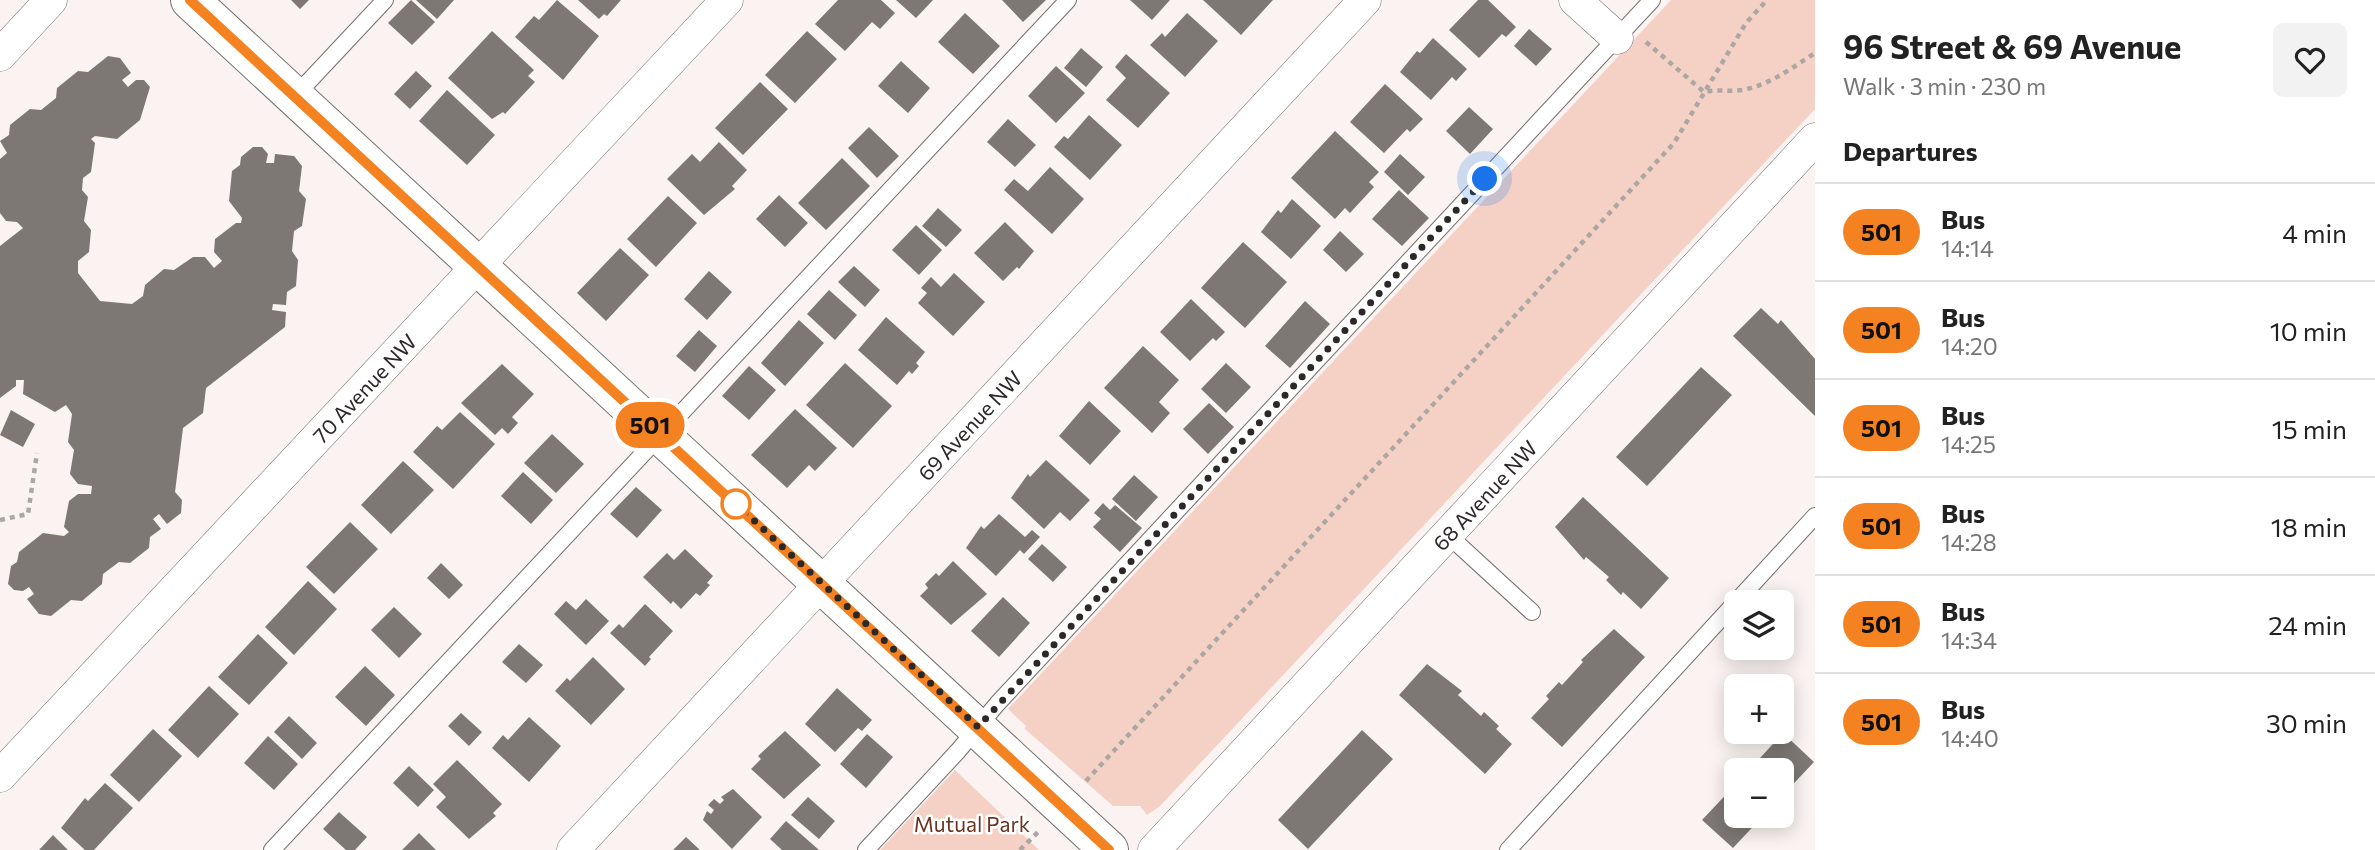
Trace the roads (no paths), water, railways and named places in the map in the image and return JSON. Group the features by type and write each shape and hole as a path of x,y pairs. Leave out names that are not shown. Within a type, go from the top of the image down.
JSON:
{"street":[{"path":"0,55 51,0"},
{"path":"190,0 1109,850"},
{"name":"70 Avenue NW","path":"0,776 727,0"},
{"name":"69 Avenue NW","path":"573,850 1366,0"},
{"path":"1575,0 1631,40"},
{"name":"68 Avenue NW","path":"1154,850 1815,139"}],"lane":[{"path":"295,96 385,0"},
{"path":"272,850 1068,0"},
{"path":"866,850 978,727 1631,40 1652,0"},
{"path":"1508,850 1815,516"},
{"path":"1448,535 1532,612"}],"park label":[{"name":"Mutual Park","path":"972,823"}]}
